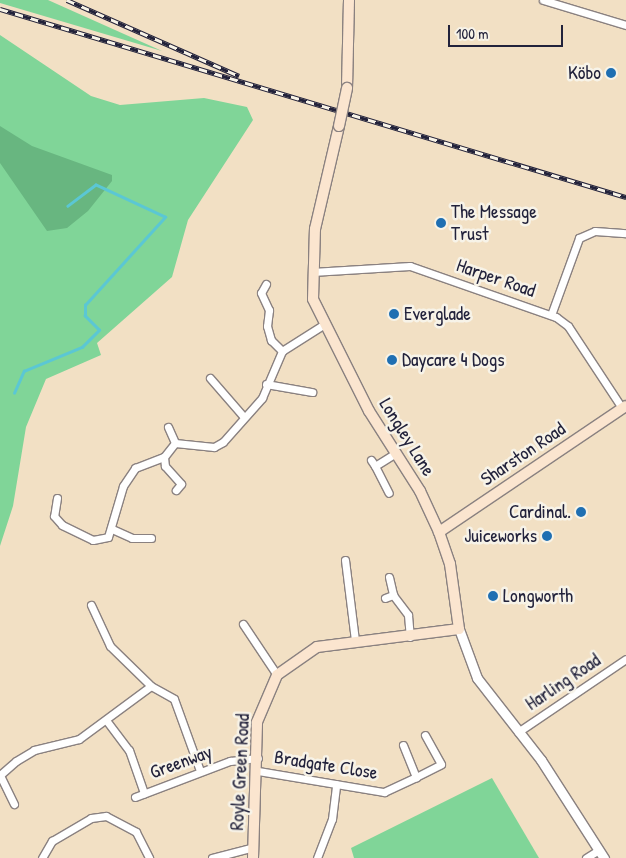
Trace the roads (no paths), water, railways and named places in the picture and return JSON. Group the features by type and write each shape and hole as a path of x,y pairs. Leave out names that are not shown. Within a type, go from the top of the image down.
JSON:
{"main road":[{"name":"Longley Lane","path":"349,0 347,88 315,229 312,272 313,299 323,325 439,532 450,564 459,629"},
{"name":"Sharston Road","path":"439,532 624,407"},
{"name":"Royle Green Road","path":"253,858 260,708 276,675 317,647 355,640 410,637 459,629"}],"street":[{"path":"543,0 626,25"},
{"path":"551,315 579,238 595,231 626,233"},
{"name":"Harper Road","path":"312,272 410,266 551,315 568,326 624,407"},
{"path":"266,284 261,293 269,310 268,326 271,340 282,351"},
{"path":"175,443 214,446 262,398 266,384 282,351 323,325"},
{"path":"210,378 243,416"},
{"path":"266,384 312,392"},
{"path":"168,427 175,443"},
{"path":"58,498 54,516 62,526 92,540 108,537 127,476 164,457 175,443"},
{"path":"389,493 373,462 396,453"},
{"path":"164,457 166,466 181,484 176,490"},
{"path":"112,529 132,538 151,538"},
{"path":"345,560 355,640"},
{"path":"390,577 393,595 405,607 410,637"},
{"path":"384,598 393,595"},
{"path":"91,605 110,646 151,686 163,689 174,699 200,771"},
{"path":"243,624 276,675"},
{"name":"Longley Lane","path":"459,629 477,678 518,732 602,854"},
{"name":"Harling Road","path":"518,732 626,659"},
{"path":"14,804 0,775 10,766 34,750 68,744 106,720 151,686"},
{"name":"Greenway","path":"106,720 129,750 144,793"},
{"name":"Bradgate Close","path":"258,771 384,792 441,764 425,734"},
{"path":"403,745 416,777"},
{"name":"Greenway","path":"135,797 200,771 258,758"},
{"path":"317,858 332,818 336,784"},
{"path":"42,858 52,841 91,818 106,816 136,832 149,858"},
{"path":"212,858 254,847"},
{"path":"586,858 602,854"}],"waterway":[{"path":"14,393 24,371 82,347 99,330 85,316 85,305 165,217 96,185 68,206"}],"railway":[{"path":"67,0 239,76"},
{"path":"0,9 626,197"}],"place":[{"name":"Köbo","path":"611,73"},
{"name":"The Message Trust","path":"441,223"},
{"name":"Everglade","path":"394,314"},
{"name":"Daycare 4 Dogs","path":"392,360"},
{"name":"Cardinal.","path":"581,512"},
{"name":"Juiceworks","path":"547,536"},
{"name":"Longworth","path":"493,596"}]}
